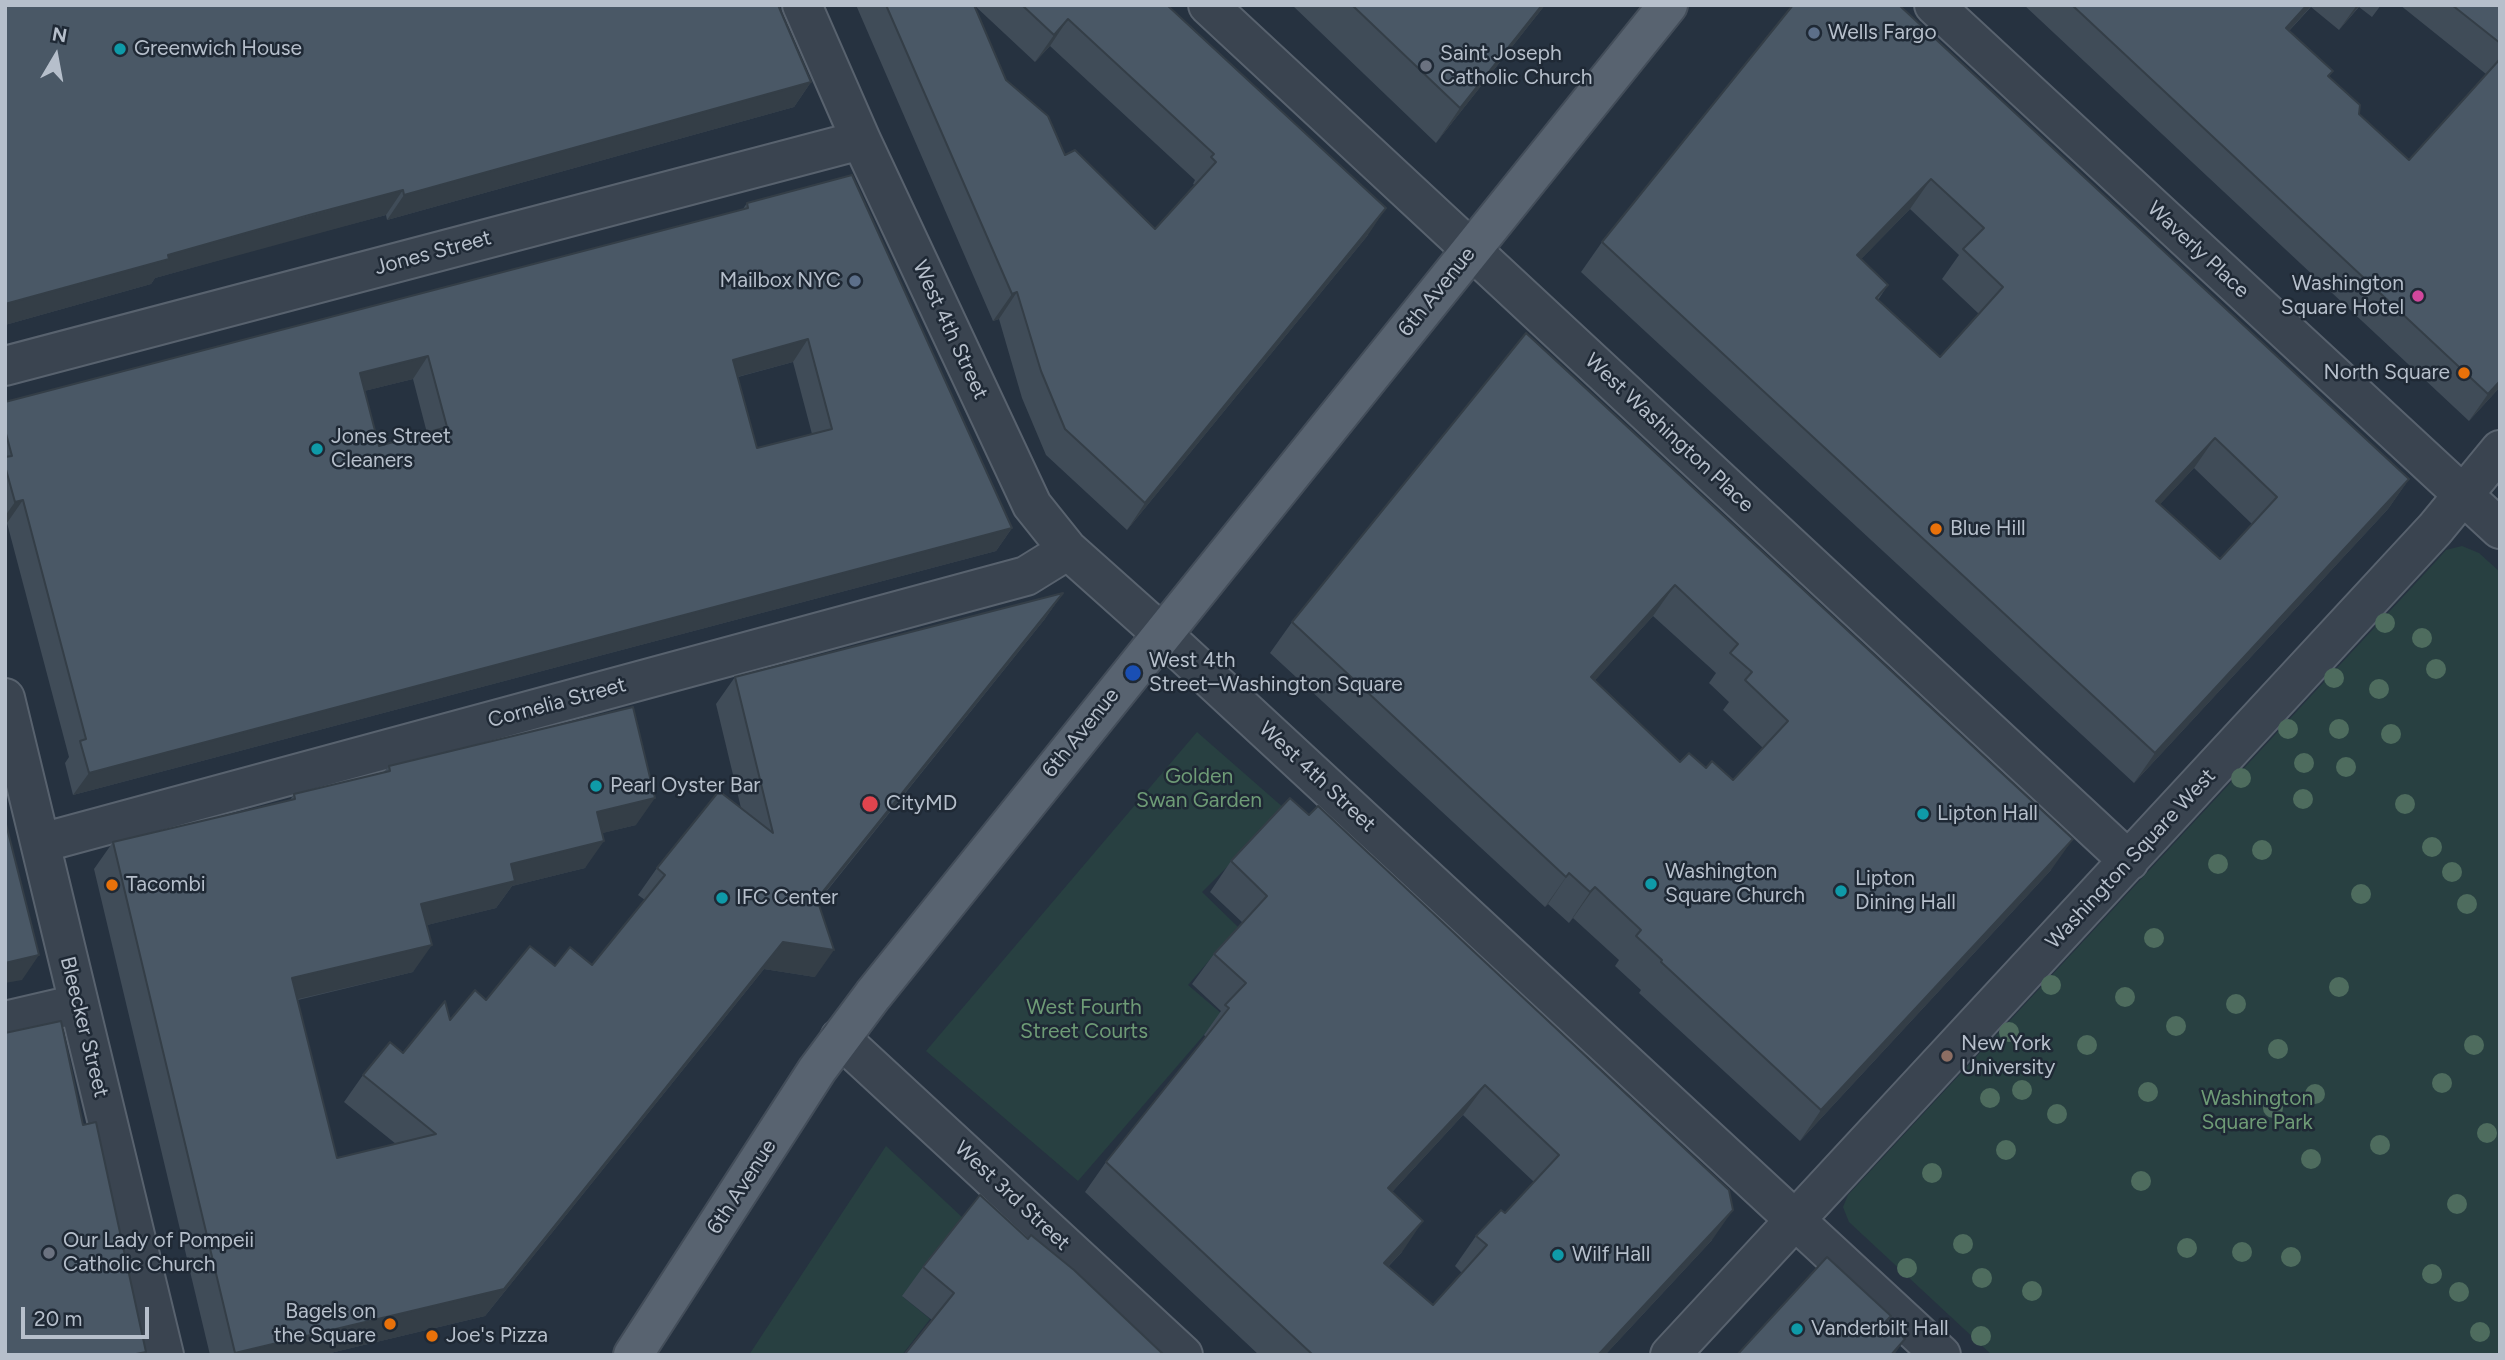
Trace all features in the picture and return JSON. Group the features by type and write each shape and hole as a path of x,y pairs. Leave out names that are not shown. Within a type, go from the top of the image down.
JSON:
{"main road":[{"name":"6th Avenue","path":"633,1355 840,1038 1161,633 1668,5"}],"street":[{"name":"West 4th Street","path":"802,5 861,140 1032,505 1068,550 1941,1355"},
{"name":"West Washington Place","path":"1208,5 2129,861"},
{"name":"Waverly Place","path":"1934,5 2500,529"},
{"name":"Jones Street","path":"5,366 861,140"},
{"name":"Washington Square West","path":"1670,1355 2435,529 2500,450"},
{"name":"Cornelia Street","path":"41,843 1026,576 1068,550"},
{"name":"Bleecker Street","path":"5,698 164,1355"},
{"path":"5,1021 78,1004"},
{"name":"West 3rd Street","path":"840,1038 1183,1355"}],"green space":[{"name":"Washington Square Park","path":"2462,546 2479,553 2500,572 2500,1355 1992,1355 1849,1222 1843,1207 1848,1195 2446,550"},
{"name":"West Fourth Street Courts","path":"1197,732 1285,809 1202,892 1238,927 1188,985 1222,1014 1078,1181 926,1051"},
{"path":"886,1146 964,1219 903,1297 930,1319 902,1355 749,1355"}],"building":[{"path":"5,5 778,5 811,82 404,195 403,190 309,215 168,255 169,259 5,304"},
{"path":"886,5 974,5 1006,80 1048,116 1065,155 1075,150 1155,229 1216,162 1211,157 1214,154 1068,19 1054,35 1022,5 1167,5 1386,208 1145,503 1065,429 1041,371 1017,292 1012,294"},
{"path":"1352,5 1542,5 1460,108"},
{"path":"1793,5 1899,5 2409,479 2155,753 1602,242","holes":["1931,179 1984,228 1963,249 2003,287 1940,357 1876,298 1888,285 1857,255","2215,438 2277,497 2220,559 2156,501"]},
{"path":"2072,5 2307,5 2286,28 2333,71 2328,76 2360,105 2359,114 2409,160 2500,59 2500,381 2488,394"},
{"path":"2452,5 2500,5 2500,43"},
{"path":"852,175 1012,528 89,773 80,741 86,739 23,500 15,502 5,466 5,457 12,456 5,430 5,402 748,208 747,203","holes":["808,339 832,429 757,448 733,360","428,356 447,427 379,446 360,373"]},
{"path":"1526,333 2073,839 1821,1110 1661,962 1662,960 1636,936 1641,930 1595,887 1590,892 1569,873 1566,877 1292,622","holes":["1675,585 1738,644 1730,653 1752,672 1745,680 1788,721 1733,780 1712,761 1706,768 1689,753 1680,762 1591,677"]},
{"path":"1063,593 817,899 834,950 783,942 504,1289 235,1353 113,842 295,799 294,794 390,771 389,766 633,707 655,798 597,812 604,841 511,864 515,881 421,904 432,945 292,978 337,1158 436,1134 363,1075 390,1042 403,1053 445,1001 450,1020 475,990 486,1000 530,946 555,966 570,947 592,965 665,875 657,868 719,791 773,833 735,677"},
{"path":"1290,798 1309,815 1318,806 1729,1190 1733,1210 1598,1355 1313,1355 1106,1162 1229,1008 1225,1005 1246,983 1214,954 1267,896 1231,861","holes":["1485,1085 1559,1155 1505,1213 1501,1210 1476,1236 1487,1245 1433,1305 1384,1263 1423,1221 1388,1188"]},
{"path":"5,820 39,955 5,963"},
{"name":"Our Lady of Pompeii Catholic Church","path":"61,1021 83,1125 96,1122 146,1352 131,1355 5,1355 5,1033"},
{"path":"980,1195 1028,1239 1031,1235 1074,1270 1164,1355 904,1355 954,1293 923,1267"},
{"path":"1827,1257 1891,1316 1886,1321 1905,1339 1891,1355 1737,1355"}],"place":[{"name":"Wells Fargo","path":"1814,33"},
{"name":"Greenwich House","path":"120,49"},
{"name":"Saint Joseph Catholic Church","path":"1426,66"},
{"name":"Mailbox NYC","path":"855,281"},
{"name":"Washington Square Hotel","path":"2418,296"},
{"name":"North Square","path":"2464,373"},
{"name":"Jones Street Cleaners","path":"317,449"},
{"name":"Blue Hill","path":"1936,529"},
{"name":"West 4th Street–Washington Square","path":"1133,673"},
{"name":"Pearl Oyster Bar","path":"596,786"},
{"name":"CityMD","path":"870,804"},
{"name":"Lipton Hall","path":"1923,814"},
{"name":"Washington Square Church","path":"1651,884"},
{"name":"Tacombi","path":"112,885"},
{"name":"Lipton Dining Hall","path":"1841,891"},
{"name":"IFC Center","path":"722,898"},
{"name":"New York University","path":"1947,1056"},
{"name":"Our Lady of Pompeii Catholic Church","path":"49,1253"},
{"name":"Wilf Hall","path":"1558,1255"},
{"name":"Bagels on the Square","path":"390,1324"},
{"name":"Vanderbilt Hall","path":"1797,1329"},
{"name":"Joe's Pizza","path":"432,1336"}],"park label":[{"name":"Golden Swan Garden","path":"1199,789"}]}
